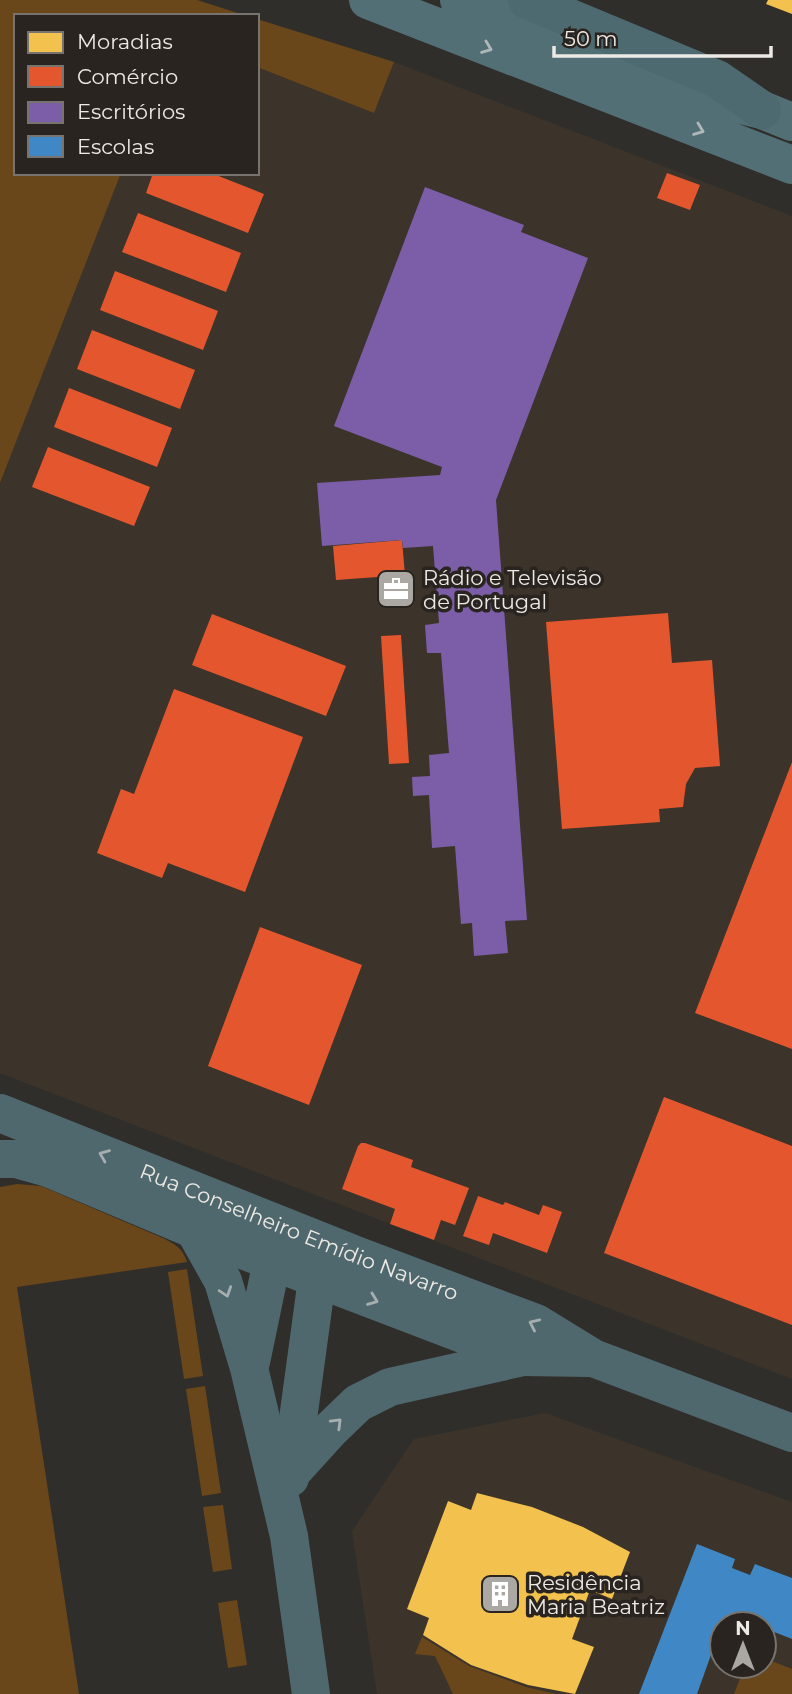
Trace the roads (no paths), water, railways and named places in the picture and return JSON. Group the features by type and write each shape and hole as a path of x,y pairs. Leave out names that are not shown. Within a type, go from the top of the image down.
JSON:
{"highway":[{"path":"527,0 717,79 777,116"}],"main road":[{"path":"338,0 423,23"},
{"path":"368,0 792,165"},
{"path":"459,0 709,97 777,116"}],"street":[{"name":"Rua Conselheiro Emídio Navarro","path":"0,1113 358,1256 536,1323 593,1358 792,1433"},
{"name":"Rua Conselheiro Emídio Navarro","path":"0,1159 16,1159 48,1168 195,1231 523,1357 593,1358"},
{"path":"195,1231 223,1281 249,1368 289,1536 311,1694"},
{"path":"249,1368 272,1261"},
{"path":"289,1536 290,1473 317,1279"},
{"path":"290,1473 358,1403 390,1387 523,1357"}],"place":[{"name":"Rádio e Televisão de Portugal","path":"396,589"},
{"name":"Residência Maria Beatriz","path":"500,1594"}]}
